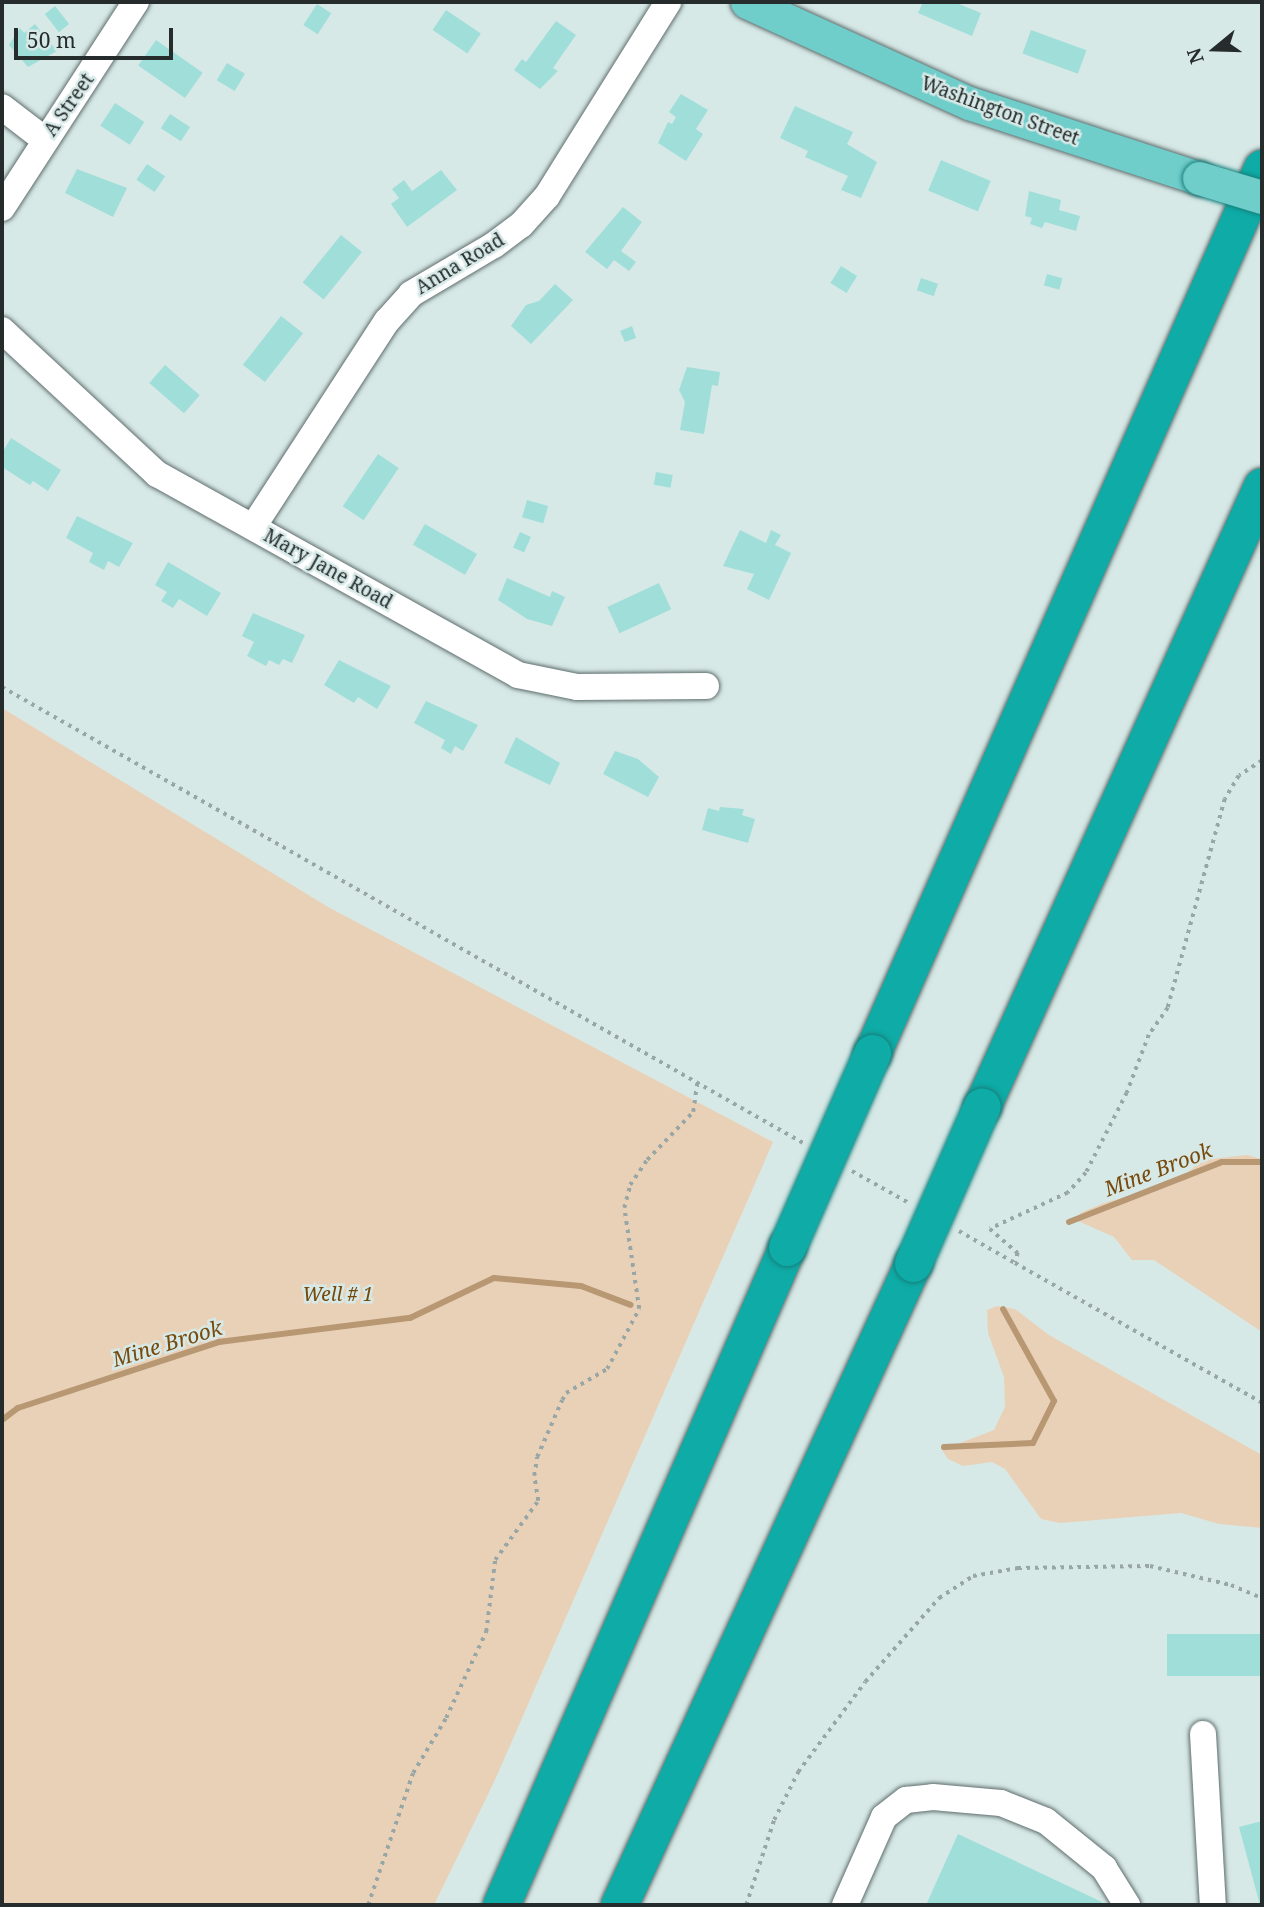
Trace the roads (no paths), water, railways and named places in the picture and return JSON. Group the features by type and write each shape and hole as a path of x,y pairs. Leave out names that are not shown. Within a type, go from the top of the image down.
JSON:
{"highway":[{"path":"501,1905 1262,168"},
{"path":"619,1905 834,1429 914,1263 982,1106 1262,486"}],"main road":[{"name":"Washington Street","path":"747,2 969,103 1262,197"}],"street":[{"name":"A Street","path":"2,208 136,2"},
{"name":"Anna Road","path":"253,527 387,321 411,294 494,245 521,225 547,196 668,2"},
{"path":"2,107 45,139"},
{"name":"Mary Jane Road","path":"2,330 157,474 518,675 577,687 706,686"},
{"path":"1203,1734 1213,1905"},
{"path":"845,1905 884,1817 906,1800 933,1797 1001,1802 1046,1821 1104,1868 1127,1905"}],"waterway":[{"name":"Mine Brook","path":"1069,1222 1222,1162 1262,1162"},
{"name":"Mine Brook","path":"2,1420 18,1408 219,1342 410,1318 494,1278 581,1286 631,1305"},
{"name":"Mine Brook","path":"944,1447 1033,1443 1054,1401 1003,1309"}],"park label":[{"name":"Well # 1","path":"338,1295"}]}
